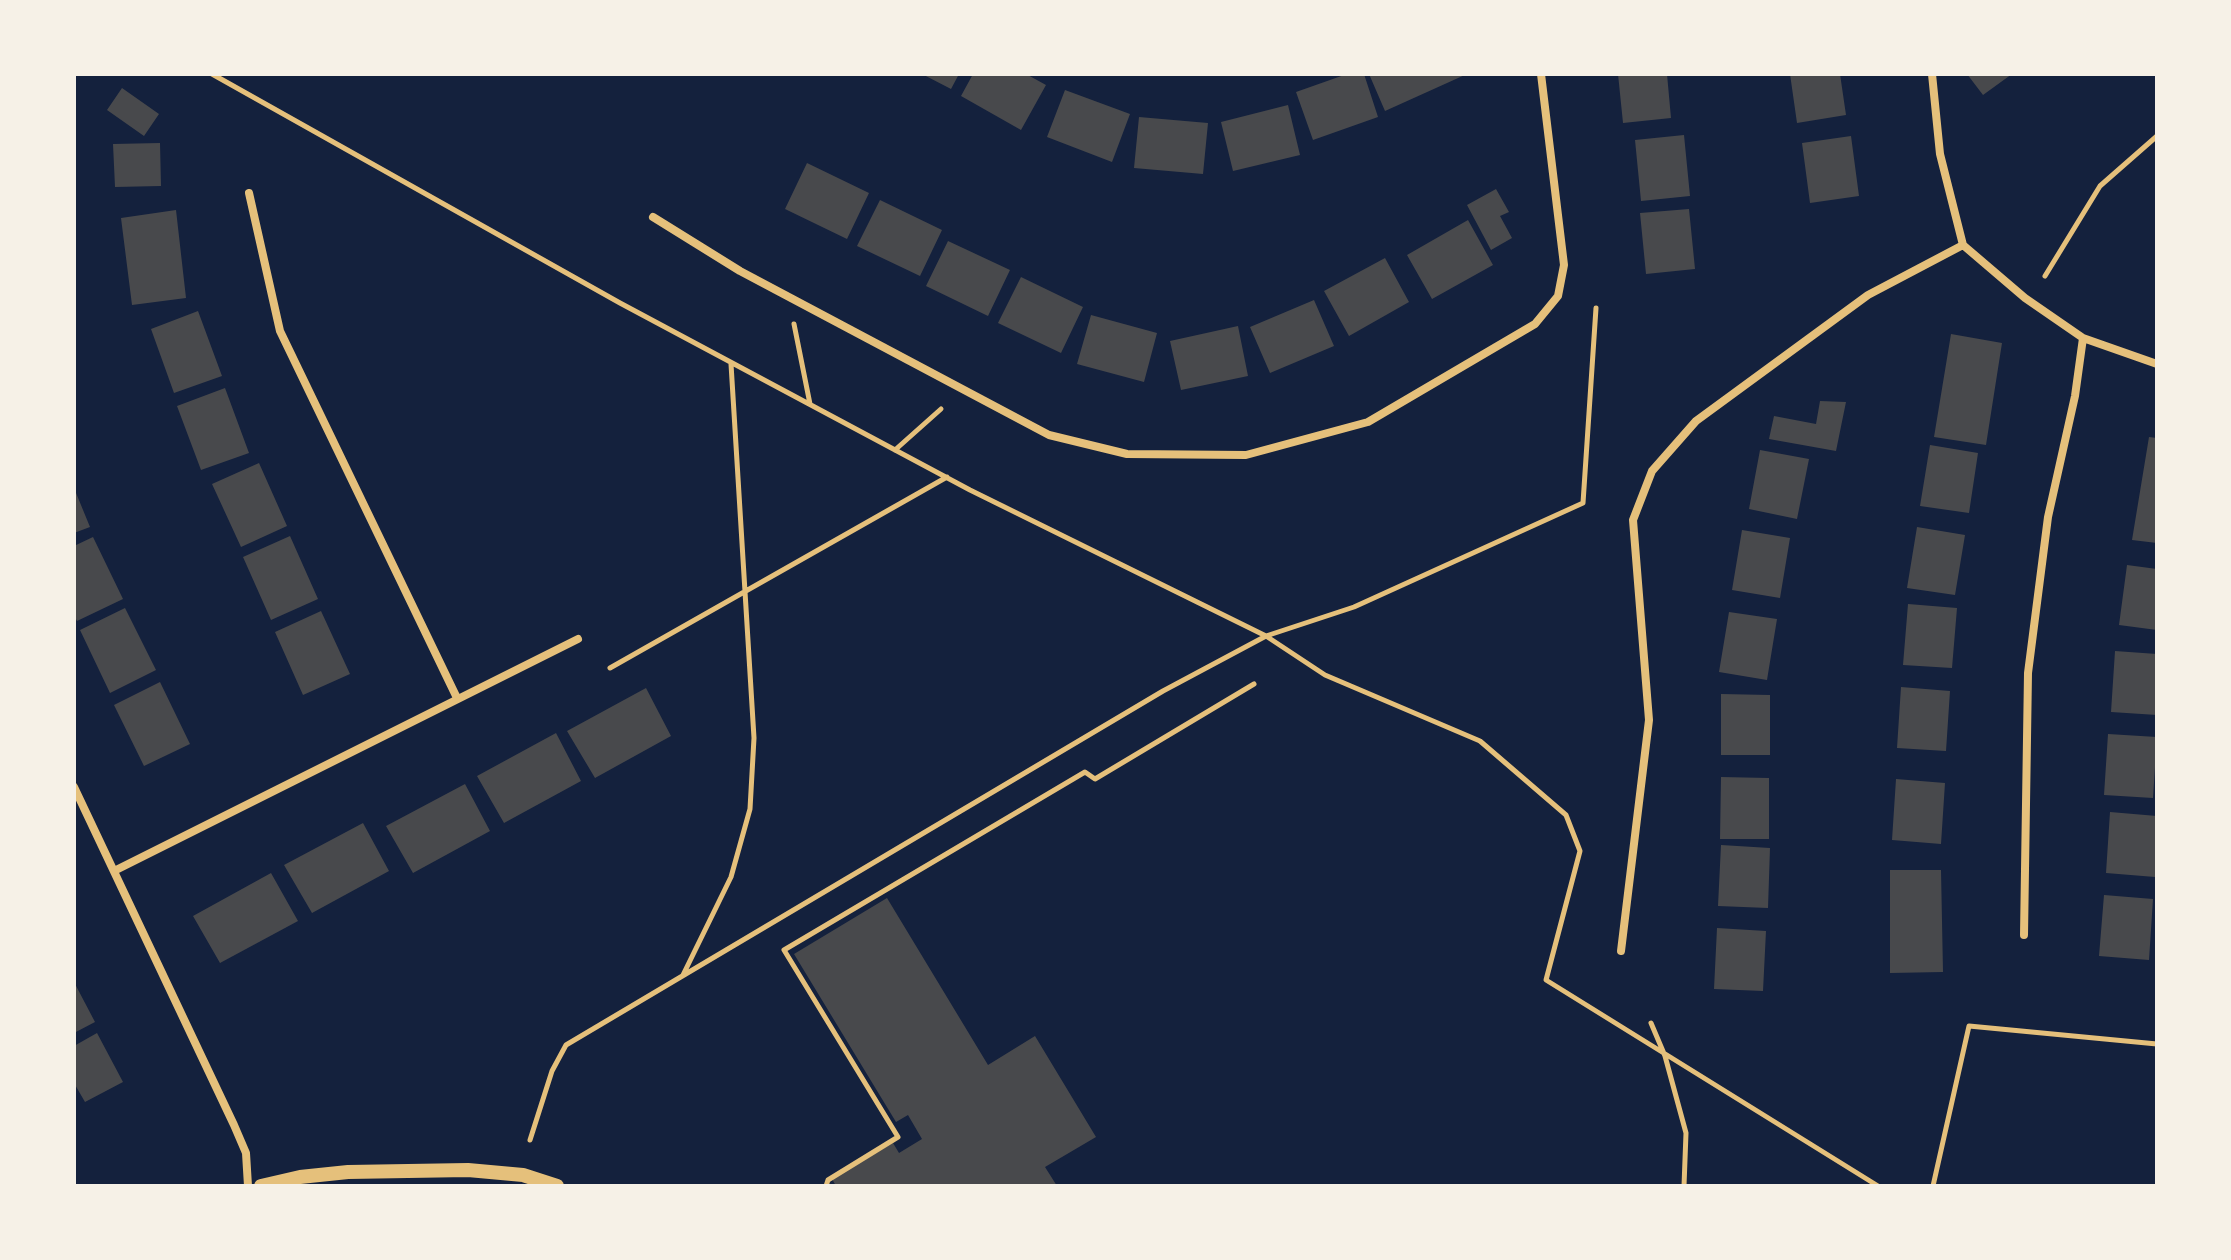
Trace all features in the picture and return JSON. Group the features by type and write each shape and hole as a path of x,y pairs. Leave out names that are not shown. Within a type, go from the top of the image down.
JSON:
{"street":[{"path":"653,217 740,271 1049,435 1127,454 1246,455 1368,422 1535,324 1558,296 1564,265 1541,74"},
{"path":"1932,74 1940,154 1963,245 2025,298 2083,338 2157,364"},
{"path":"249,193 280,331 457,698"},
{"path":"1621,951 1649,720 1633,520 1652,471 1696,421 1855,304 1963,245"},
{"path":"2024,935 2028,673 2048,517 2075,396 2083,338"},
{"path":"114,871 578,639"},
{"path":"74,787 234,1125 246,1153 248,1186"},
{"path":"261,1186 300,1177 348,1172 468,1170 523,1175 557,1186"}],"path":[{"path":"212,74 620,303 895,450 1266,636 1325,675 1480,741 1566,815 1580,851 1546,980 1878,1186"},
{"path":"2045,276 2100,186 2157,136"},
{"path":"530,1140 552,1071 566,1045 1149,699 1266,636 1354,607 1583,503 1596,308"},
{"path":"793,320 811,405"},
{"path":"683,976 731,877 750,809 754,738 731,363"},
{"path":"895,450 941,409"},
{"path":"610,668 947,477"},
{"path":"826,1186 828,1180 898,1137 784,950 1085,772 1095,779 1254,684"},
{"path":"1651,1023 1665,1056 1686,1133 1684,1186"},
{"path":"1933,1186 1969,1026 2157,1044"}],"building":[{"path":"922,74 959,74 951,89"},
{"path":"973,74 1026,74 1046,85 1021,130 961,96"},
{"path":"1347,74 1364,74 1378,117 1313,140 1296,92"},
{"path":"1369,74 1467,74 1385,111"},
{"path":"1618,74 1667,74 1671,118 1623,123"},
{"path":"1790,74 1840,74 1846,115 1797,123"},
{"path":"1967,74 2012,74 1983,95"},
{"path":"122,88 159,114 144,136 107,110"},
{"path":"1065,90 1130,114 1112,162 1047,137"},
{"path":"1288,105 1300,155 1233,171 1221,122"},
{"path":"1139,117 1208,123 1203,174 1134,168"},
{"path":"1684,135 1690,196 1641,201 1635,140"},
{"path":"1851,136 1859,196 1810,203 1802,143"},
{"path":"160,143 161,186 115,187 113,144"},
{"path":"807,163 869,193 847,239 785,209"},
{"path":"1496,189 1509,212 1500,216 1512,238 1491,250 1467,205"},
{"path":"880,200 942,230 920,276 857,246"},
{"path":"1689,209 1695,269 1646,274 1640,213"},
{"path":"176,210 186,298 132,305 121,218"},
{"path":"1468,220 1493,265 1432,299 1407,255"},
{"path":"948,241 1010,270 988,316 926,286"},
{"path":"1385,258 1409,302 1349,336 1324,291"},
{"path":"1021,277 1083,307 1061,353 998,323"},
{"path":"1314,300 1334,346 1270,373 1250,327"},
{"path":"198,311 222,376 174,393 151,329"},
{"path":"1091,315 1157,333 1144,382 1077,364"},
{"path":"1238,326 1248,376 1181,390 1170,341"},
{"path":"1951,334 2002,343 1986,445 1934,437"},
{"path":"225,388 249,453 201,470 177,406"},
{"path":"1820,401 1846,402 1836,451 1769,439 1774,416 1816,424"},
{"path":"2149,437 2157,438 2157,543 2132,540"},
{"path":"1930,445 1978,453 1969,513 1920,506"},
{"path":"1760,450 1809,459 1797,519 1749,509"},
{"path":"259,463 287,526 241,547 212,484"},
{"path":"74,488 90,527 74,533"},
{"path":"1917,527 1965,535 1955,595 1907,588"},
{"path":"1742,530 1790,538 1780,598 1732,590"},
{"path":"290,536 318,599 271,620 243,557"},
{"path":"93,537 123,599 77,621 74,615 74,546"},
{"path":"2127,565 2157,569 2157,630 2119,625"},
{"path":"1908,604 1957,608 1952,668 1903,665"},
{"path":"125,608 156,670 110,693 80,630"},
{"path":"321,611 350,674 303,695 275,632"},
{"path":"1729,612 1777,619 1767,680 1719,672"},
{"path":"2115,651 2157,654 2157,715 2111,712"},
{"path":"160,682 190,744 144,766 114,705"},
{"path":"1901,687 1950,691 1946,751 1897,748"},
{"path":"646,688 671,736 595,778 567,731"},
{"path":"1721,694 1770,695 1770,755 1721,755"},
{"path":"556,733 581,781 504,823 477,776"},
{"path":"2108,734 2157,737 2153,798 2104,795"},
{"path":"1721,777 1769,778 1769,839 1720,839"},
{"path":"1896,779 1945,783 1941,844 1892,840"},
{"path":"465,784 490,831 413,873 386,826"},
{"path":"2110,812 2157,816 2155,877 2106,873"},
{"path":"363,823 389,871 312,913 284,865"},
{"path":"1721,845 1770,848 1768,908 1718,906"},
{"path":"1890,870 1941,870 1943,972 1890,973"},
{"path":"271,873 298,921 220,963 193,916"},
{"path":"2104,895 2153,899 2149,960 2099,956"},
{"path":"887,898 988,1065 1035,1036 1096,1137 1045,1167 1057,1186 836,1186 832,1179 893,1143 899,1153 922,1139 908,1115 896,1122 794,954"},
{"path":"1717,928 1766,931 1763,991 1714,989"},
{"path":"74,982 95,1022 74,1033"},
{"path":"97,1033 123,1082 85,1102 74,1083 74,1046"}]}
